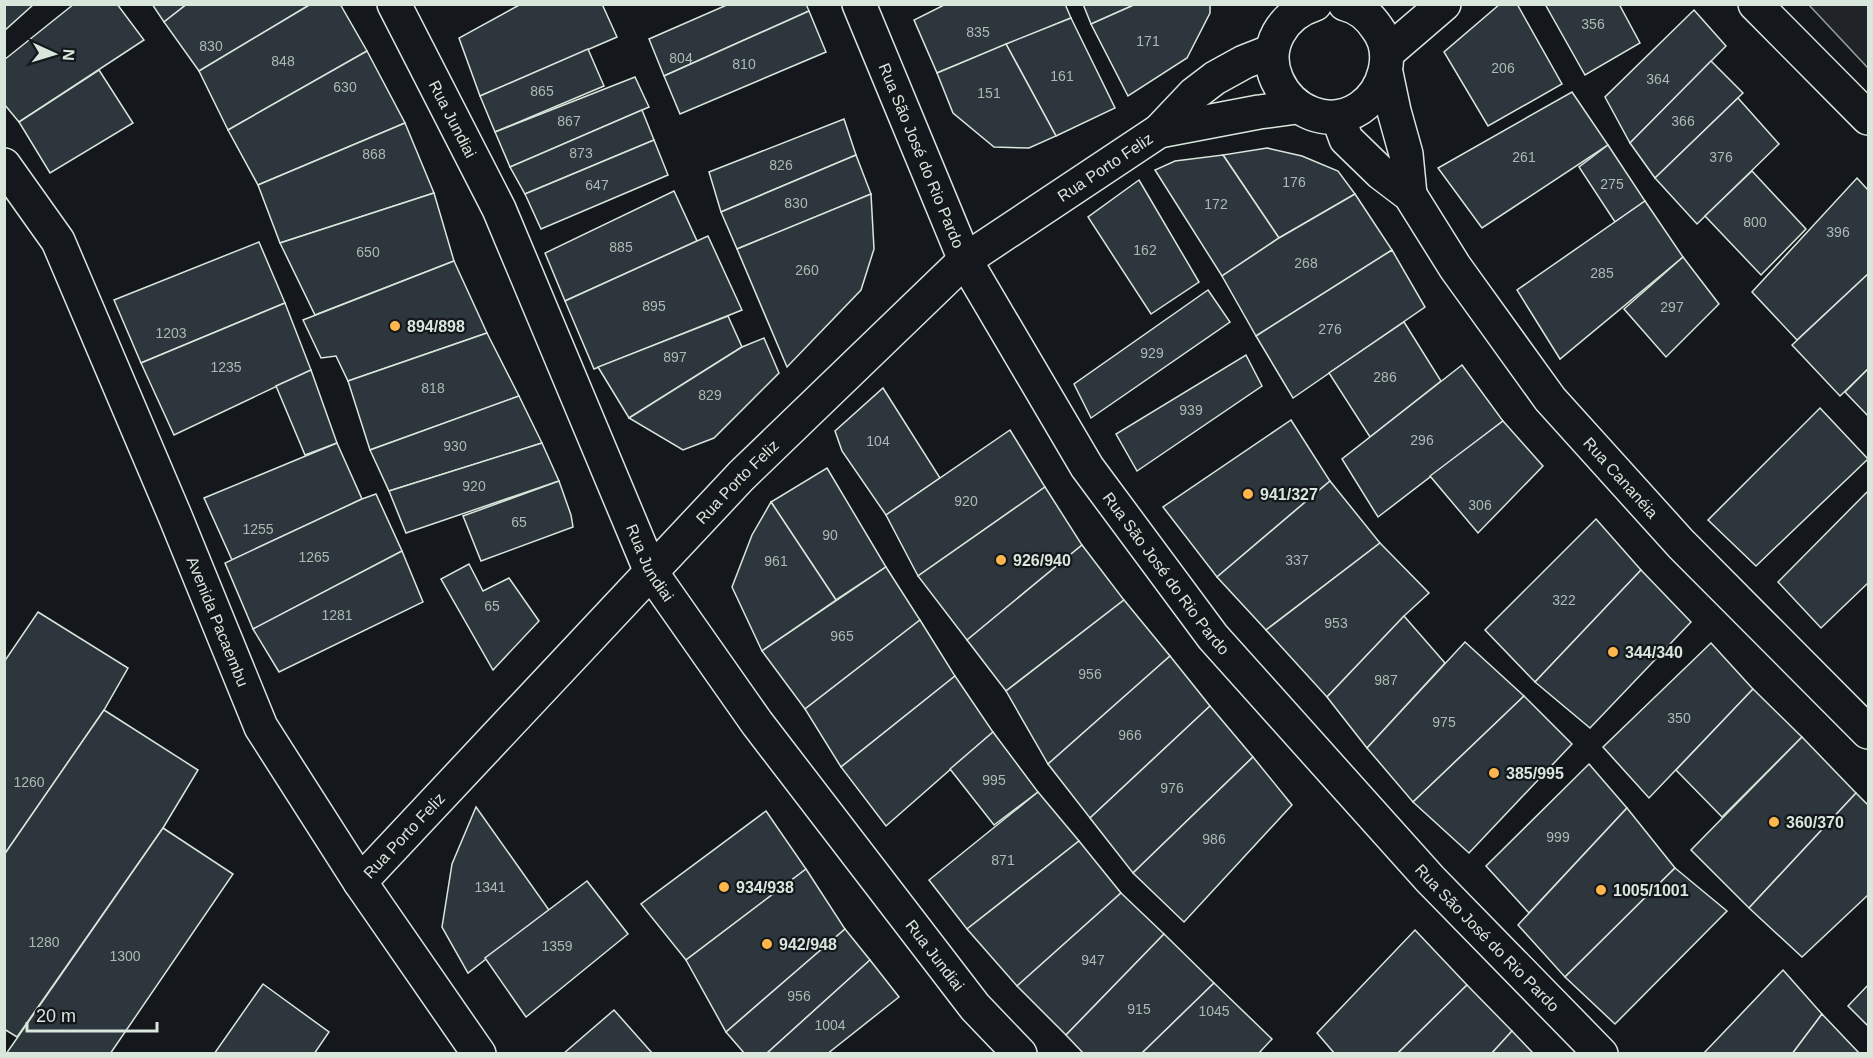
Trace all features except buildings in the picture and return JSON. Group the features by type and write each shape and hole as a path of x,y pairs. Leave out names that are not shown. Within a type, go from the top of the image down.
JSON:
{"street":[{"name":"Rua Jundiai","path":"394,4 499,209 651,572 757,723 931,951 975,1007 1020,1053"},
{"name":"Rua São José do Rio Pardo","path":"859,4 965,260 1087,467 1213,637 1430,879 1601,1053"},
{"name":"Rua Porto Feliz","path":"360,882 741,476 965,260 1159,131 1194,94 1215,78 1244,62 1278,27 1302,8 1315,4"},
{"path":"1278,27 1274,73 1282,92 1297,107 1317,116 1338,117 1359,109 1376,94 1386,63 1444,4"},
{"path":"1755,4 1869,118"},
{"name":"Rua Cananéia","path":"1351,5 1369,17 1381,33 1406,154 1410,195"},
{"name":"Rua Porto Feliz","path":"1159,131 1297,107"},
{"name":"Rua Cananéia","path":"1338,117 1346,139 1381,173 1410,195 1455,267 1550,399 1681,544 1869,732"},
{"name":"Avenida Pacaembu","path":"4,165 58,241 180,527 261,727 360,882 479,1053"}],"shaded area":[{"path":"1809,5 1868,5 1868,68"}],"place":[{"name":"894/898","path":"395,326"},
{"name":"941/327","path":"1248,494"},
{"name":"926/940","path":"1001,560"},
{"name":"344/340","path":"1613,652"},
{"name":"385/995","path":"1494,773"},
{"name":"360/370","path":"1774,822"},
{"name":"934/938","path":"724,887"},
{"name":"1005/1001","path":"1601,890"},
{"name":"942/948","path":"767,944"}]}
